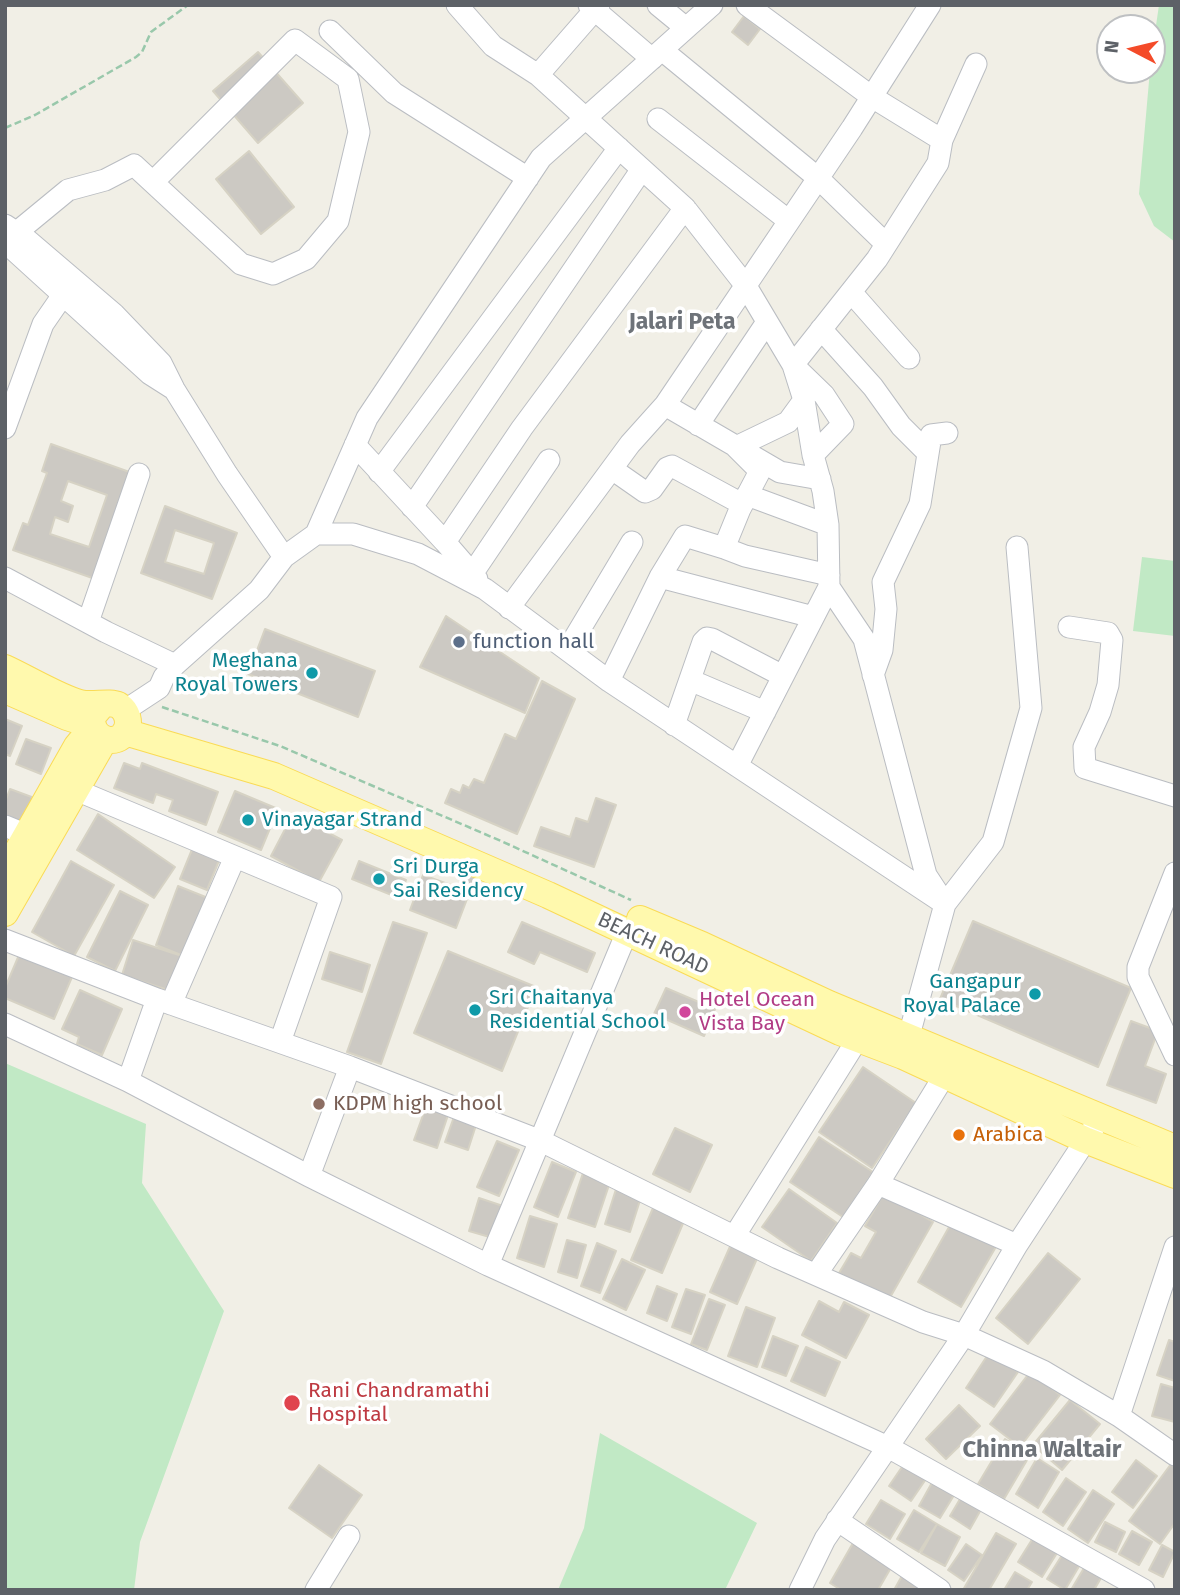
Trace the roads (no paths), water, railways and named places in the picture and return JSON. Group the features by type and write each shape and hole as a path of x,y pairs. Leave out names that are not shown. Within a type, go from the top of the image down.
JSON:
{"main road":[{"name":"BEACH ROAD","path":"5,668 110,720 274,776 548,895 840,1032 906,1046 1175,1148"},
{"name":"BEACH ROAD","path":"5,690 66,718 110,720 277,758 702,944 829,1004 1085,1140 1175,1175"},
{"path":"5,913 76,790 110,720"},
{"path":"5,873 16,831 77,746 110,720"}],"street":[{"path":"457,5 493,46 538,75 685,208 746,286 793,365 804,400 828,525 829,581 737,766"},
{"path":"659,5 686,28"},
{"path":"110,720 152,679 169,671 259,590 284,557 316,534 367,418 541,158 712,5"},
{"path":"747,5 872,97 942,140"},
{"path":"509,608 611,469 665,405 872,97 930,5"},
{"path":"538,75 594,7 818,178 886,244"},
{"path":"330,31 394,93 528,178"},
{"path":"9,233 68,190 105,180 134,165 241,264 273,274 306,259 338,221 359,132 348,79 295,40 153,182"},
{"path":"793,365 886,244 938,163 942,140 975,64"},
{"path":"658,120 789,220"},
{"path":"379,471 619,148"},
{"path":"412,507 642,169"},
{"path":"445,542 522,428 685,208"},
{"path":"9,233 64,295 150,374 174,389"},
{"path":"9,233 114,314 161,363 174,389 227,474 284,557"},
{"path":"851,292 909,358"},
{"path":"5,428 43,324 64,295"},
{"path":"698,425 767,322"},
{"path":"821,329 873,387 901,426 929,453"},
{"path":"793,365 824,395 843,424 813,455"},
{"path":"736,447 788,422 804,400"},
{"path":"665,405 780,472 820,479"},
{"path":"873,676 882,650 886,609 883,582 920,504 931,435 947,433"},
{"path":"355,445 479,581 509,608 609,681 945,904"},
{"path":"724,548 760,471 736,447"},
{"path":"479,581 549,460"},
{"path":"611,469 645,492 652,489 667,468 672,466 745,500 828,525"},
{"path":"88,622 139,474"},
{"path":"316,534 353,534 418,554 479,581"},
{"path":"609,681 660,577 685,536 829,581 864,639 926,875 945,904"},
{"path":"568,649 632,542"},
{"path":"906,1046 945,904 993,842 1031,708 1017,547"},
{"path":"660,577 813,617"},
{"path":"5,578 88,622 169,671"},
{"path":"1069,627 1108,633 1111,640 1108,685 1100,712 1084,747 1085,768 1175,796"},
{"path":"674,724 703,642 707,638 783,676"},
{"path":"690,680 765,712"},
{"path":"76,790 331,897 280,1042"},
{"path":"128,1081 235,857"},
{"path":"1175,873 1138,967 1138,977 1175,1055"},
{"path":"488,1265 628,932"},
{"path":"5,940 164,1002 350,1067 541,1141 778,1258 923,1322 964,1335 1043,1371 1119,1416 1175,1455"},
{"path":"5,1024 128,1081 309,1176 488,1265 888,1447 1144,1590"},
{"path":"735,1235 852,1048"},
{"path":"309,1176 350,1067"},
{"path":"817,1273 878,1185 938,1086"},
{"path":"800,1590 837,1520 964,1335 1017,1245 1100,1119"},
{"path":"878,1185 1017,1245"},
{"path":"1119,1416 1175,1247"},
{"path":"837,1520 940,1590"},
{"path":"316,1590 349,1536"}],"place":[{"name":"function hall","path":"459,642"},
{"name":"Meghana Royal Towers","path":"312,673"},
{"name":"Vinayagar Strand","path":"248,820"},
{"name":"Sri Durga Sai Residency","path":"379,879"},
{"name":"Gangapur Royal Palace","path":"1035,994"},
{"name":"Sri Chaitanya Residential School","path":"475,1010"},
{"name":"Hotel Ocean Vista Bay","path":"685,1012"},
{"name":"KDPM high school","path":"319,1104"},
{"name":"Arabica","path":"959,1135"},
{"name":"Rani Chandramathi Hospital","path":"292,1403"}],"district":[{"name":"Jalari Peta","path":"682,323"},
{"name":"Chinna Waltair","path":"1042,1450"}]}
